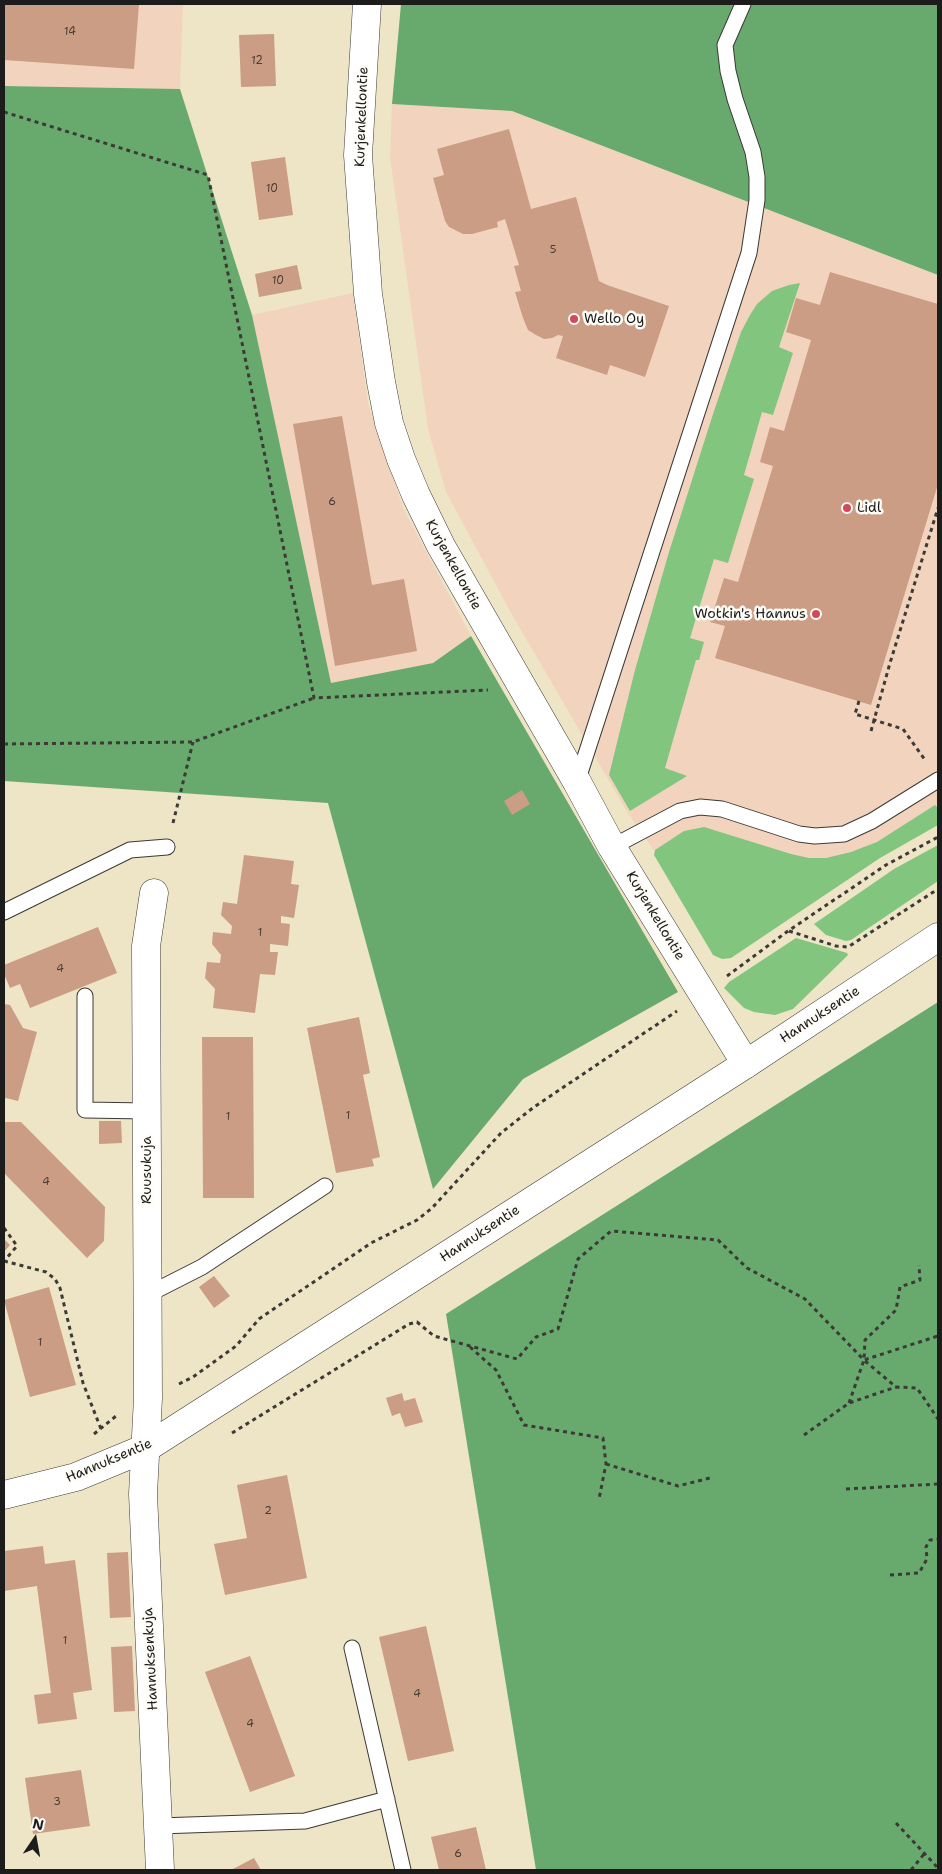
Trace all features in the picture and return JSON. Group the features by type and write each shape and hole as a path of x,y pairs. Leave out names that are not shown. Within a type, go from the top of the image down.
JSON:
{"street":[{"name":"Kurjenkellontie","path":"368,4 358,155 368,294 381,382 389,423 400,459 441,546 578,782 612,848 746,1064"},
{"name":"Ruusukuja","path":"146,1448 148,1398 146,946 154,893"},
{"name":"Hannuksentie","path":"4,1495 76,1477 146,1448 746,1064 938,937"},
{"name":"Hannuksenkuja","path":"146,1448 143,1494 160,1870"}],"lane":[{"path":"578,782 749,253 756,209 757,177 753,152 735,99 728,71 725,45 743,4"},
{"path":"612,848 680,811 700,807 722,809 800,834 815,836 844,834 872,821 938,780"},
{"path":"4,912 130,850 167,847"},
{"path":"85,996 85,1110 146,1111"},
{"path":"147,1295 202,1267 325,1186"},
{"path":"352,1648 404,1870"},
{"path":"159,1826 305,1821 387,1799"}],"path":[{"path":"4,112 208,175 314,698"},
{"path":"871,731 873,719 938,508"},
{"path":"4,744 193,742 314,698 492,689"},
{"path":"859,701 855,714 903,729 928,765"},
{"path":"167,847 193,742"},
{"path":"93,1435 125,1409 192,1377 236,1346 260,1319 371,1243 417,1220 432,1208 501,1134 534,1107 702,994 788,931 886,865 938,836"},
{"path":"788,931 836,946 848,947 938,889"},
{"path":"4,1228 17,1246 4,1261 46,1272 55,1279 60,1288 83,1383 101,1428"},
{"path":"224,1437 409,1324 417,1322 434,1336 517,1359 536,1337 558,1329 578,1259 611,1231 718,1240 747,1268 805,1298 864,1360 896,1386"},
{"path":"849,1403 864,1360 865,1340 896,1310 900,1287 920,1280 919,1265"},
{"path":"864,1360 938,1336"},
{"path":"470,1346 496,1370 524,1425 603,1438 606,1464 599,1499"},
{"path":"804,1435 849,1403 896,1386 917,1388 938,1419"},
{"path":"606,1464 678,1486 710,1478"},
{"path":"846,1489 938,1484"},
{"path":"890,1575 919,1573 927,1559 926,1547 930,1540 938,1539"},
{"path":"896,1822 938,1868"},
{"path":"911,1870 925,1853"}],"shaded area":[{"path":"4,4 183,4 180,89 4,86"},
{"path":"392,104 512,111 938,275 938,807 755,930 723,949 627,812 511,613 446,492 428,429 390,157"},
{"path":"353,293 368,403 403,508 471,636 433,663 331,683 252,315"}],"green space":[{"path":"401,4 938,4 938,275 512,111 392,104"},
{"path":"4,86 180,89 252,315 331,683 433,663 471,636 678,992 523,1079 433,1189 328,803 4,781"},
{"path":"800,283 779,347 793,353 773,415 762,412 744,475 754,479 728,563 714,559 690,638 704,642 699,660 696,660 665,768 687,776 630,811 609,775 635,670 669,552 714,411 741,332 757,304 772,291"},
{"path":"935,805 938,808 938,825 880,858 731,958 722,959 713,955 654,855 655,850 684,831 704,827 791,854 809,858 826,858 851,852 877,842"},
{"path":"938,845 938,881 851,940 846,941 826,935 814,924 894,869"},
{"path":"796,938 847,953 848,955 793,1009 775,1015 754,1012 744,1008 724,988 729,982"},
{"path":"938,1002 938,1870 536,1870 446,1314"}],"building":[{"path":"4,4 139,4 134,69 4,60"},
{"path":"274,34 276,86 241,87 239,35"},
{"path":"509,129 531,209 576,197 599,281 669,306 645,377 610,365 607,375 556,358 563,336 558,335 544,339 528,330 523,318 515,292 521,291 514,266 519,265 505,219 497,222 498,227 472,234 463,234 449,227 445,221 433,178 444,175 437,149"},
{"path":"285,157 293,215 259,220 251,162"},
{"path":"297,265 302,289 259,297 255,274"},
{"path":"830,272 938,304 938,484 871,705 715,658 725,626 710,622 724,578 738,582 773,466 760,462 770,427 784,431 811,340 786,332 796,298 820,305"},
{"path":"342,416 372,585 404,579 417,651 335,666 293,424"},
{"path":"522,790 530,804 512,815 504,801"},
{"path":"244,855 294,861 291,884 299,885 294,918 281,916 281,923 290,924 288,946 270,944 270,952 278,952 275,975 260,974 255,1013 213,1008 215,989 205,978 207,962 220,963 221,955 212,944 213,932 231,934 232,926 221,915 223,902 237,904"},
{"path":"98,927 117,973 30,1008 20,984 10,988 4,974 4,965"},
{"path":"4,1004 10,1005 23,1028 37,1032 18,1101 4,1099"},
{"path":"359,1017 370,1073 363,1075 380,1157 372,1159 374,1166 336,1173 307,1028"},
{"path":"202,1037 253,1037 254,1198 203,1198"},
{"path":"99,1121 121,1121 122,1143 99,1144"},
{"path":"4,1122 21,1122 105,1207 104,1241 87,1258 4,1173"},
{"path":"4,1239 10,1245 4,1252"},
{"path":"214,1276 230,1296 214,1308 199,1287"},
{"path":"49,1287 76,1385 30,1397 4,1300"},
{"path":"402,1393 404,1401 415,1398 423,1422 405,1427 400,1413 392,1416 386,1398"},
{"path":"287,1475 307,1578 225,1595 214,1544 247,1538 237,1485"},
{"path":"43,1546 45,1564 75,1560 92,1690 73,1693 77,1719 38,1724 34,1695 51,1693 37,1586 4,1591 4,1551"},
{"path":"128,1552 131,1617 110,1618 107,1553"},
{"path":"426,1626 454,1751 408,1761 379,1637"},
{"path":"132,1646 135,1711 114,1712 111,1647"},
{"path":"250,1656 295,1776 250,1792 205,1672"},
{"path":"81,1770 90,1826 33,1834 25,1778"},
{"path":"476,1827 486,1870 439,1870 431,1837"},
{"path":"254,1858 261,1870 231,1870"}],"place":[{"name":"Wello Oy","path":"574,319"},
{"name":"Lidl","path":"847,508"},
{"name":"Wotkin's Hannus","path":"816,614"}]}
